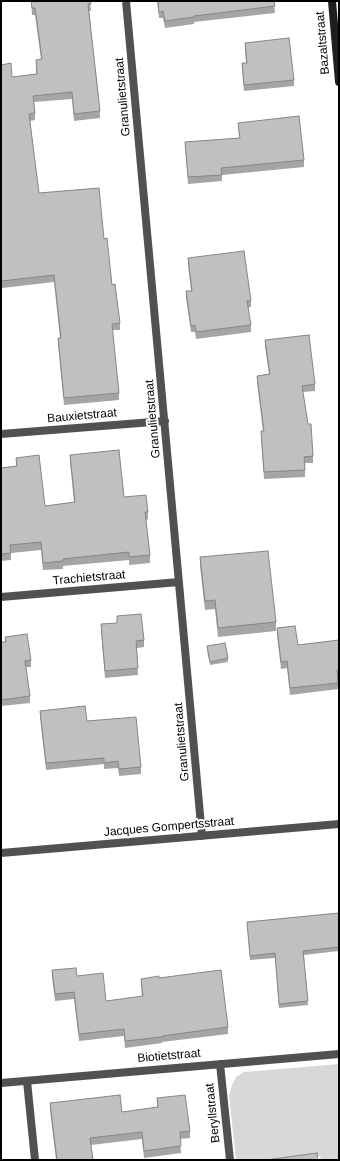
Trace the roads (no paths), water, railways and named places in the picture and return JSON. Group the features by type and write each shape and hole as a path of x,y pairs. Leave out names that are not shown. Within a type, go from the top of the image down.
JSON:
{"street":[{"name":"Granulietstraat","path":"126,1 202,836"},
{"name":"Bazaltstraat","path":"332,1 339,82"},
{"name":"Bauxietstraat","path":"1,434 165,421"},
{"name":"Trachietstraat","path":"1,597 179,582"},
{"name":"Jacques Gompertsstraat","path":"1,853 339,824"},
{"name":"Biotietstraat","path":"1,1083 339,1054"},
{"name":"Beryllstraat","path":"220,1064 230,1160"},
{"path":"27,1081 35,1160"}]}
